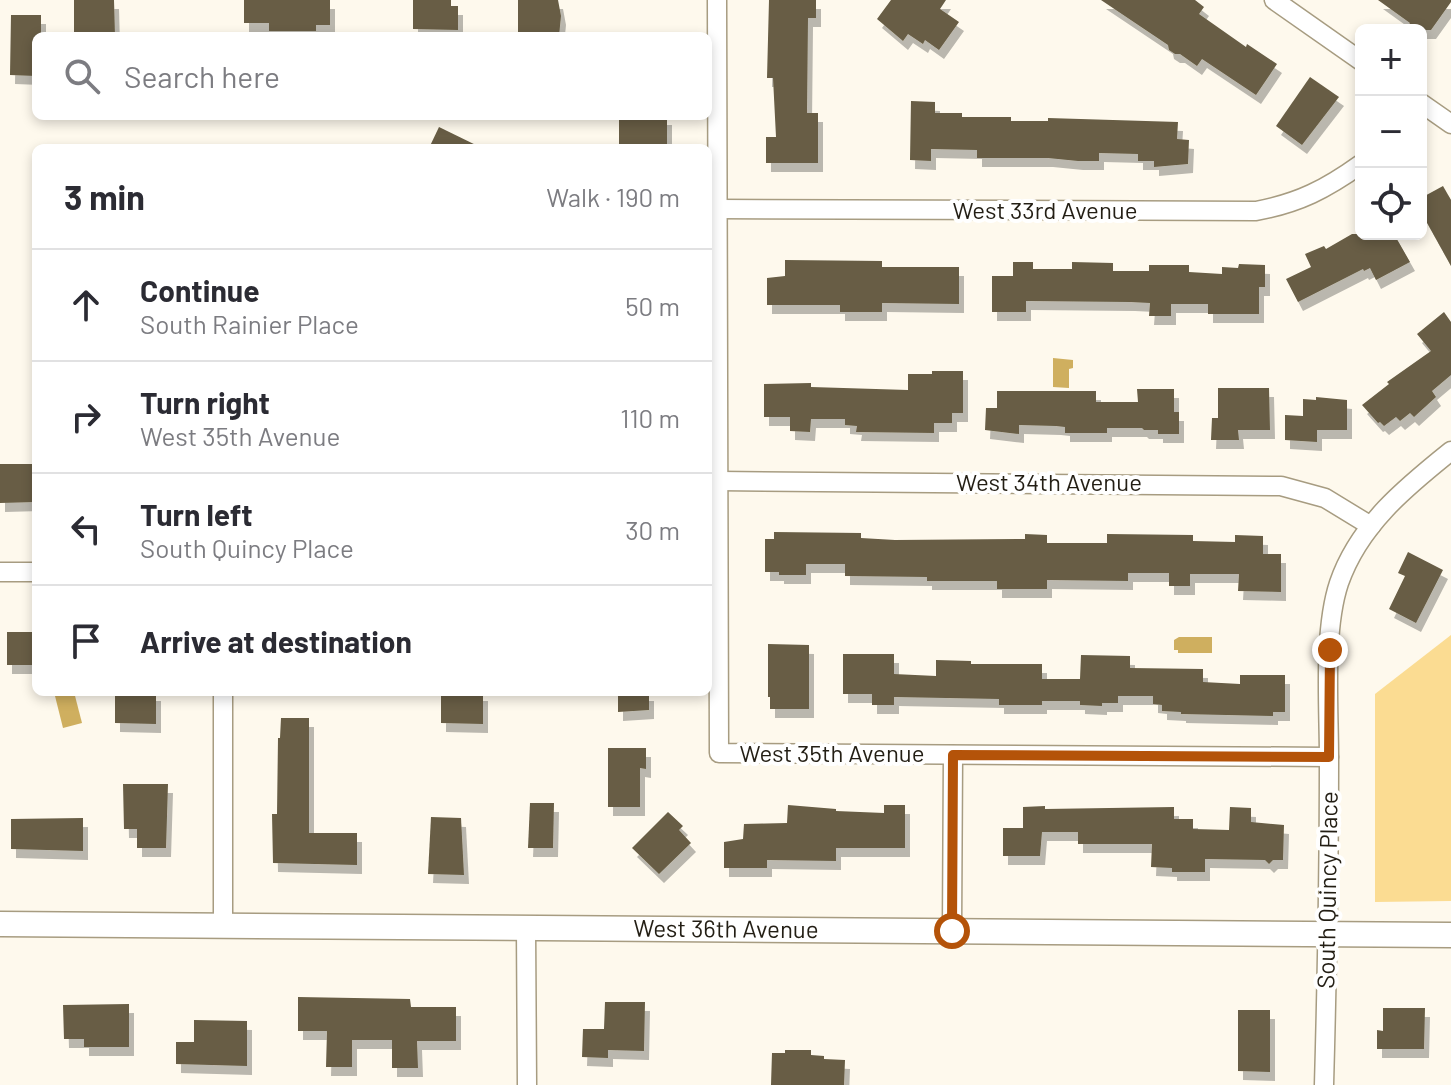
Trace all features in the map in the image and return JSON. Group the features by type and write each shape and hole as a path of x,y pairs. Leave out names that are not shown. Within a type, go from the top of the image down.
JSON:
{"street":[{"path":"717,0 718,481"},
{"path":"1274,0 1355,57"},
{"path":"1427,107 1451,124"},
{"name":"West 33rd Avenue","path":"718,209 1256,211 1284,206 1317,193 1355,168"},
{"name":"South Quincy Place","path":"1324,1085 1330,650 1339,583 1371,526 1395,497 1451,451"},
{"name":"West 34th Avenue","path":"718,481 1281,486 1325,498 1371,526"},
{"name":"West 35th Avenue","path":"718,481 719,753 1329,757"},
{"path":"0,572 32,572"},
{"path":"223,696 223,926"},
{"path":"952,931 953,755"},
{"name":"West 36th Avenue","path":"0,924 1451,935"},
{"path":"526,928 527,1085"}],"shaded area":[{"path":"1053,358 1073,360 1073,368 1069,369 1069,388 1053,387"},
{"path":"1451,635 1451,901 1375,902 1375,694"},
{"path":"1179,637 1212,637 1212,653 1178,653 1174,650 1174,640"},
{"path":"55,696 75,696 82,723 63,728"}],"building":[{"path":"74,0 114,0 115,32 74,32"},
{"path":"244,0 330,0 330,25 316,25 316,31 269,31 269,23 244,23"},
{"path":"413,0 451,0 451,6 458,6 458,30 413,29"},
{"path":"518,0 558,0 559,32 518,32"},
{"path":"769,0 816,0 816,18 808,18 807,113 818,113 818,163 766,163 766,137 776,137 773,78 767,78"},
{"path":"891,0 946,0 940,9 959,22 939,50 925,40 923,44 908,34 903,41 877,19"},
{"path":"1101,0 1195,0 1204,7 1199,14 1246,47 1247,44 1277,64 1256,95 1202,59 1197,66 1175,54 1168,45"},
{"path":"1378,0 1451,0 1431,30 1427,30 1427,24 1410,23"},
{"path":"11,15 41,15 41,32 32,32 32,76 10,75"},
{"path":"1310,77 1339,97 1302,145 1276,126"},
{"path":"911,101 935,102 935,113 962,113 962,117 1011,117 1011,121 1048,121 1048,118 1178,122 1177,139 1189,140 1188,164 1154,167 1154,161 1138,161 1138,154 1099,153 1099,161 1078,161 977,158 977,150 931,149 931,161 910,160"},
{"path":"619,120 667,120 667,144 619,144"},
{"path":"439,127 474,144 431,144"},
{"path":"1443,186 1451,200 1451,266 1427,223 1427,195"},
{"path":"1352,234 1355,234 1355,240 1397,240 1410,262 1376,280 1370,268 1363,269 1298,302 1286,279 1311,267 1305,254 1324,246 1326,249"},
{"path":"785,260 882,261 882,267 959,267 959,304 882,303 882,312 840,312 840,305 767,305 767,278 785,276"},
{"path":"1013,262 1033,262 1033,269 1072,269 1072,262 1113,263 1113,271 1149,271 1149,265 1189,265 1189,272 1222,274 1222,267 1265,265 1265,287 1259,287 1259,314 1208,314 1208,304 1171,304 1171,316 1149,316 1150,303 1026,301 1026,312 992,312 992,276 1013,276"},
{"path":"1444,312 1451,322 1451,375 1432,391 1436,397 1414,417 1410,413 1400,421 1396,417 1384,426 1378,423 1362,405 1389,384 1387,382 1431,351 1417,334"},
{"path":"932,371 963,371 963,413 952,413 952,423 934,423 934,433 856,432 857,426 845,425 845,419 811,419 810,432 790,431 790,417 764,417 764,384 811,383 811,387 908,390 908,374 932,374"},
{"path":"1218,388 1269,388 1270,430 1238,430 1239,440 1211,440 1212,418 1218,418"},
{"path":"1137,389 1174,389 1174,412 1179,412 1179,434 1158,434 1158,430 1142,428 1107,428 1107,433 1065,433 1065,427 1019,425 1019,434 985,430 986,408 997,408 997,391 1096,391 1096,402 1138,402"},
{"path":"1316,397 1347,400 1347,430 1317,430 1317,442 1285,440 1285,415 1303,416 1303,399 1316,400"},
{"path":"0,464 32,464 32,502 0,503"},
{"path":"774,532 861,533 861,538 895,540 1025,539 1025,534 1047,535 1047,543 1107,543 1107,534 1193,535 1193,541 1235,542 1235,535 1263,536 1263,554 1281,554 1281,592 1238,591 1239,574 1190,574 1190,586 1169,586 1169,573 1128,573 1128,581 1047,580 1047,589 997,589 997,581 845,576 845,564 806,564 806,575 779,575 779,572 765,572 765,539 774,539"},
{"path":"1408,552 1443,570 1416,623 1389,609 1405,576 1398,573"},
{"path":"7,632 32,632 32,665 7,665"},
{"path":"768,644 809,645 809,709 770,709"},
{"path":"843,654 894,654 894,674 936,676 936,660 971,661 971,664 1042,664 1042,679 1080,679 1081,655 1130,656 1130,668 1203,669 1203,682 1240,684 1240,675 1285,675 1285,712 1273,712 1273,716 1181,714 1162,711 1162,705 1153,704 1153,696 1118,696 1118,703 1102,703 1102,706 1080,705 1080,701 999,705 999,699 894,697 894,705 872,705 872,694 843,694"},
{"path":"115,696 156,696 156,724 115,723"},
{"path":"441,696 483,696 483,724 441,723"},
{"path":"618,696 649,696 649,710 618,712"},
{"path":"281,718 309,718 309,833 357,833 357,865 273,863 272,814 277,814"},
{"path":"608,748 646,748 646,769 640,768 640,807 608,807"},
{"path":"123,784 168,784 166,848 137,848 137,829 124,829"},
{"path":"530,803 554,803 553,848 528,848"},
{"path":"788,805 884,813 884,805 905,805 905,848 836,848 836,861 767,860 767,868 724,868 724,842 743,839 744,824 787,823"},
{"path":"1045,806 1045,809 1174,807 1174,819 1193,819 1193,829 1229,830 1230,807 1251,808 1251,822 1284,825 1283,860 1273,860 1269,864 1265,860 1205,859 1205,872 1172,872 1172,868 1151,867 1152,844 1078,844 1078,832 1042,832 1040,856 1003,856 1003,828 1023,828 1023,807"},
{"path":"668,812 683,826 679,830 691,843 659,874 632,848"},
{"path":"431,817 461,818 464,875 428,874"},
{"path":"83,818 83,851 11,849 11,819"},
{"path":"298,997 410,999 411,1007 456,1007 456,1041 417,1041 418,1068 392,1068 392,1040 352,1040 352,1067 326,1067 327,1031 298,1031"},
{"path":"605,1002 645,1002 644,1051 608,1050 608,1058 582,1057 583,1029 604,1029"},
{"path":"129,1004 129,1047 84,1047 84,1039 64,1039 63,1005"},
{"path":"1383,1008 1425,1008 1424,1049 1377,1049 1377,1030 1383,1031"},
{"path":"1238,1010 1270,1010 1270,1072 1238,1071"},
{"path":"194,1020 247,1021 247,1066 176,1064 176,1042 194,1042"},
{"path":"785,1050 811,1050 811,1055 824,1056 824,1059 845,1060 844,1085 771,1085 772,1053 785,1053"}],"route":[{"path":"952,931 953,755 1329,757 1330,650"}]}
